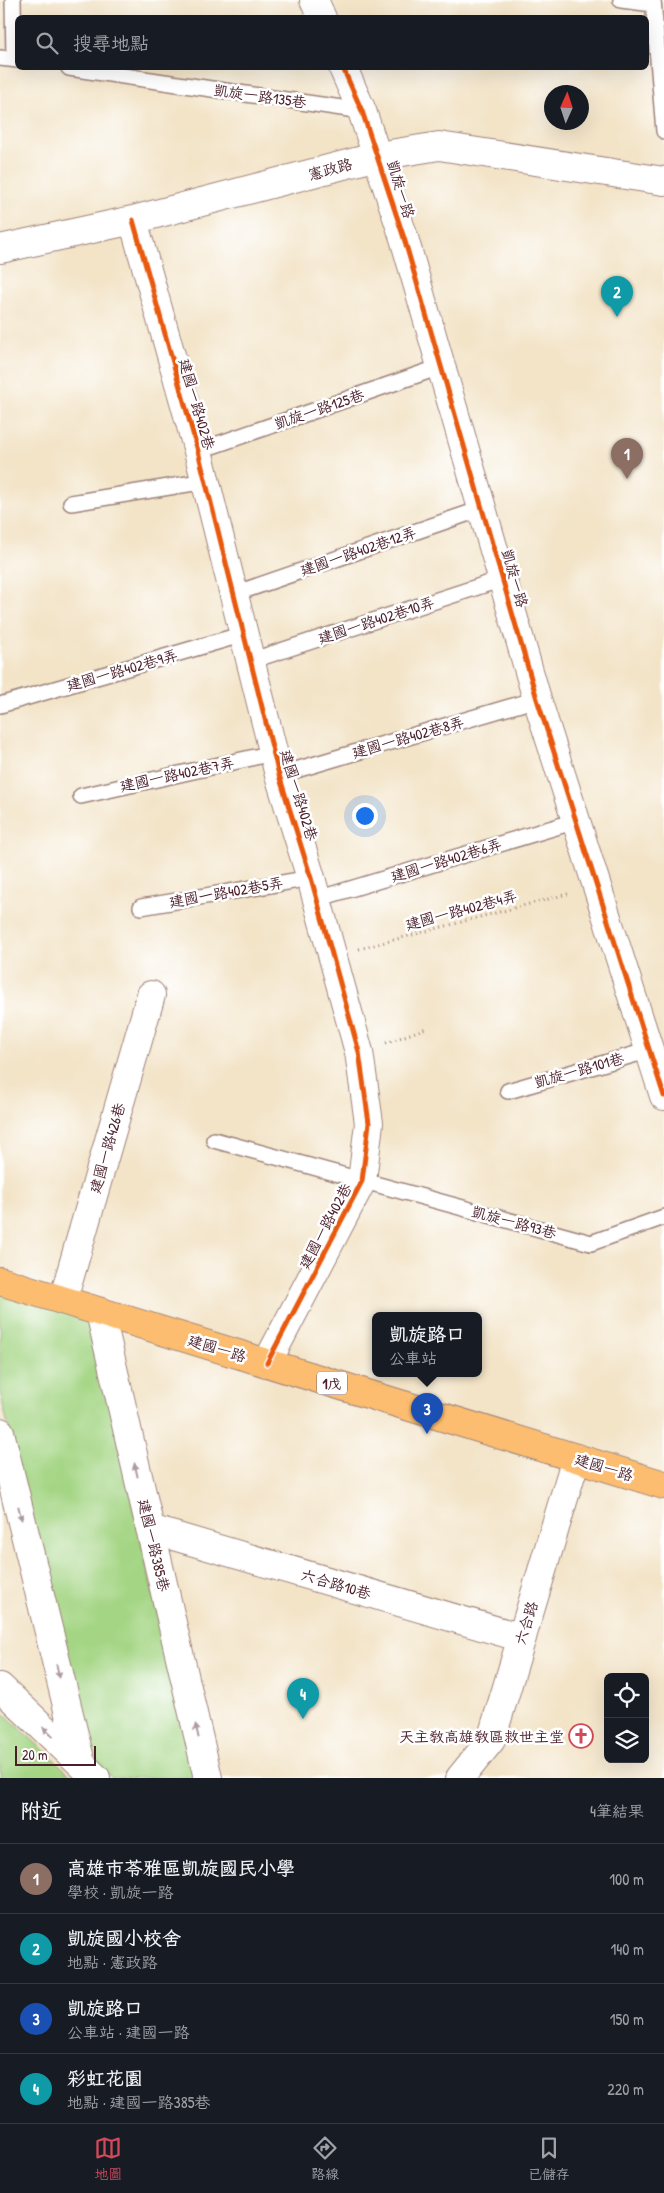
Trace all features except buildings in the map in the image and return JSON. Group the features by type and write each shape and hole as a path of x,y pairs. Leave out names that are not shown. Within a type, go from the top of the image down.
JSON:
{"main road":[{"name":"建國一路","path":"0,1281 664,1485"}],"street":[{"path":"314,0 321,15"},
{"name":"凱旋一路","path":"345,70 378,156 404,238 537,699 664,1096"},
{"name":"憲政路","path":"0,249 133,220 378,156 439,146 664,181"},
{"name":"建國一路402巷","path":"133,220 206,481 276,764 314,888 359,1052 369,1123 362,1181 267,1363"},
{"name":"建國一路426巷","path":"63,1300 151,996"},
{"name":"建國一路385巷","path":"100,1312 208,1778"},
{"path":"0,1432 6,1478 88,1771"},
{"name":"六合路","path":"460,1778 491,1740 576,1458"},
{"name":"六合路10巷","path":"150,1529 522,1638"},
{"path":"0,1687 88,1771"}],"lane":[{"path":"11,59 13,0"},
{"path":"621,0 653,2 664,131"},
{"name":"凱旋一路135巷","path":"83,70 362,111"},
{"name":"凱旋一路125巷","path":"198,451 440,367"},
{"path":"71,502 206,481"},
{"name":"建國一路402巷12弄","path":"234,594 481,509"},
{"name":"建國一路402巷10弄","path":"250,661 502,579"},
{"name":"建國一路402巷9弄","path":"0,705 244,634"},
{"name":"建國一路402巷8弄","path":"276,764 537,699"},
{"name":"建國一路402巷7弄","path":"81,796 276,764"},
{"name":"建國一路402巷6弄","path":"314,888 576,822"},
{"name":"建國一路402巷5弄","path":"141,906 314,888"},
{"name":"凱旋一路101巷","path":"508,1091 650,1050"},
{"name":"凱旋一路93巷","path":"214,1140 591,1243 664,1217"}],"path":[{"path":"359,1052 426,1028"}],"green space":[{"path":"0,1290 91,1320 195,1778 112,1778 91,1758 0,1393"},
{"path":"0,1710 74,1778 0,1778"}],"cycle path":[{"path":"344,70 362,111 404,238 537,699 664,1096"},
{"path":"133,220 198,451 279,775 311,878 359,1052 369,1123 362,1181 267,1363"}],"place":[{"name":"凱旋國小校舍","path":"617,317"},
{"name":"高雄市苓雅區凱旋國民小學","path":"627,479"},
{"name":"凱旋路口","path":"427,1434"},
{"name":"彩虹花園","path":"303,1719"},
{"name":"天主教高雄教區救世主堂","path":"581,1736"}]}
